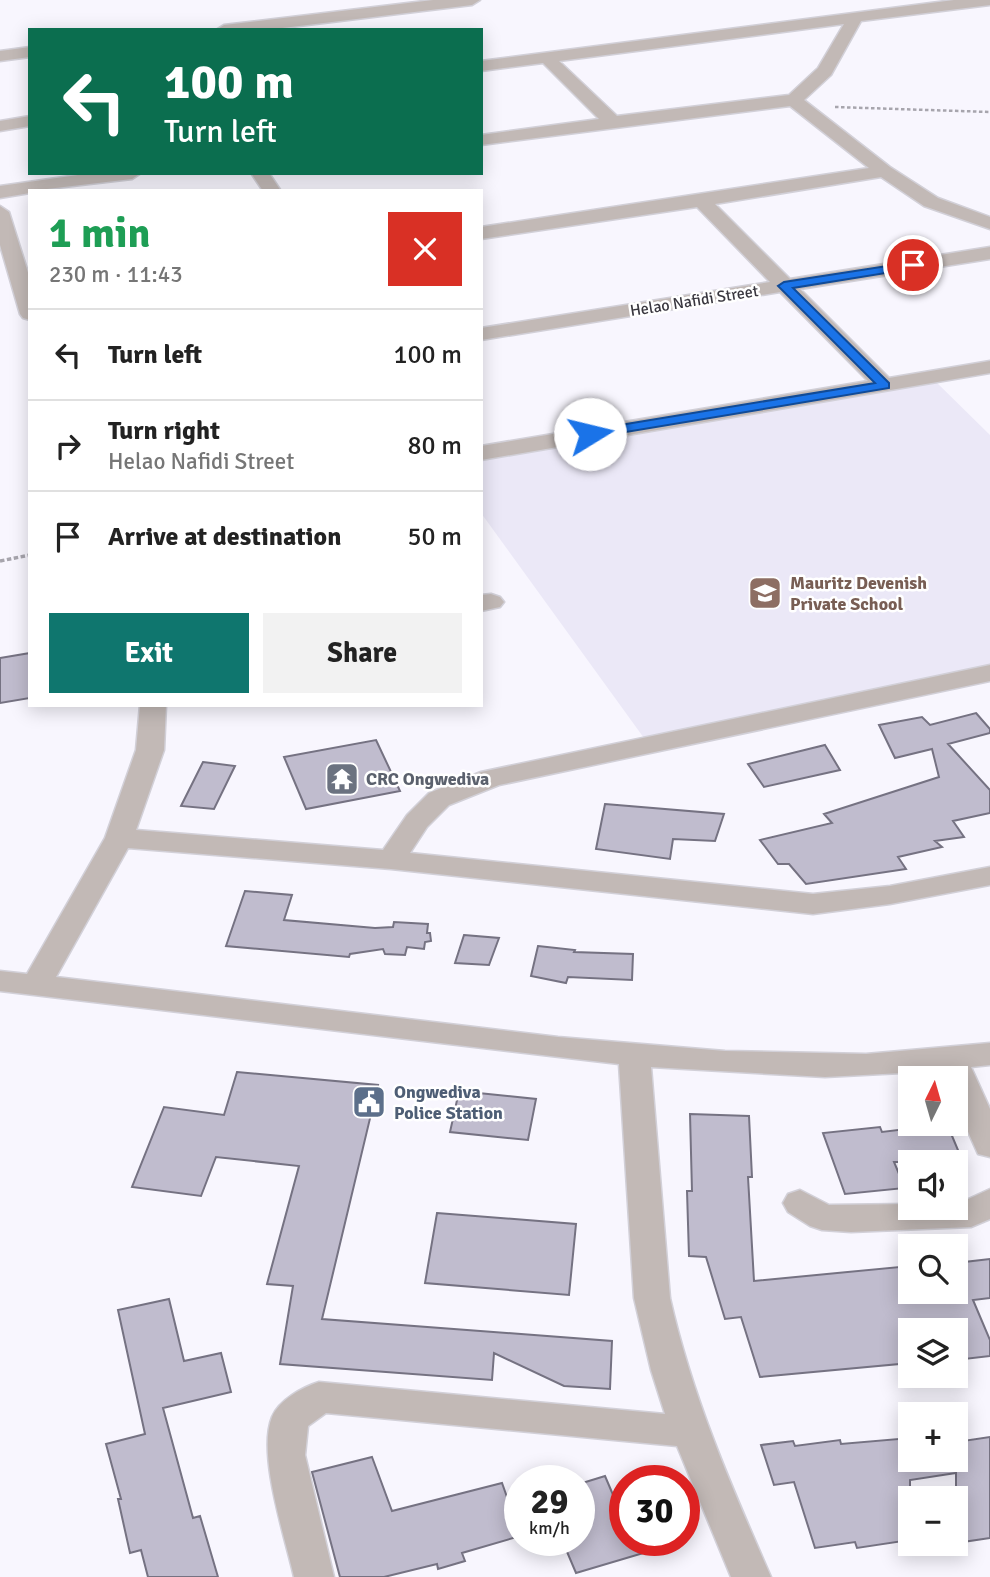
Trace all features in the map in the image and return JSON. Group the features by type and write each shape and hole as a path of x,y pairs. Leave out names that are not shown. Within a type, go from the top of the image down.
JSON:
{"street":[{"path":"258,28 309,25 471,0"},
{"path":"483,66 858,8 880,14 990,0"},
{"path":"800,105 825,71 858,8"},
{"path":"0,56 28,52"},
{"path":"547,58 613,122"},
{"path":"483,140 613,122 800,105 884,171 932,202 990,223"},
{"path":"0,126 28,121"},
{"path":"483,233 884,171"},
{"path":"0,192 118,175"},
{"path":"701,201 884,386"},
{"path":"0,212 28,307"},
{"path":"9,248 28,245"},
{"name":"Helao Nafidi Street","path":"483,334 990,253"},
{"path":"483,453 990,367"},
{"path":"391,860 417,821 439,799 491,778 990,673"},
{"path":"36,985 119,838 150,750 153,707"},
{"path":"119,838 391,860 813,904 890,895 990,876"},
{"path":"0,981 558,1048 634,1054 825,1066 951,1059 990,1054"},
{"path":"634,1054 652,1298 657,1326 689,1432 751,1577"},
{"path":"951,1059 990,1145"},
{"path":"800,1203 822,1217 851,1219 971,1214 990,1202"},
{"path":"314,1577 286,1455 290,1419 318,1397 689,1432"}],"path":[{"path":"800,105 990,112"},
{"path":"0,561 28,555"}],"shaded area":[{"name":"Mauritz Devenish Private School","path":"931,377 990,435 990,673 649,745 483,516 483,453"}],"building":[{"path":"28,653 28,698 0,703 0,658"},
{"path":"976,713 990,729 990,733 948,744 990,790 990,813 953,821 964,837 935,841 942,847 898,857 906,869 806,884 789,864 778,864 760,840 832,823 824,814 939,777 932,749 895,758 879,725 922,717 930,725"},
{"path":"376,740 400,791 306,809 284,757"},
{"path":"825,745 840,770 764,787 748,764"},
{"path":"203,762 235,766 214,809 181,806"},
{"path":"605,804 724,814 715,841 673,839 670,859 596,849"},
{"path":"245,891 292,895 284,920 375,928 393,927 394,922 428,924 427,933 430,933 431,941 425,942 424,949 407,947 405,955 385,954 383,949 350,954 349,957 226,946"},
{"path":"464,935 499,938 489,965 455,963"},
{"path":"538,946 575,950 574,952 633,954 632,980 568,977 566,983 531,976"},
{"path":"237,1072 378,1085 322,1319 612,1341 610,1389 564,1386 494,1353 492,1380 280,1364 293,1286 267,1284 299,1166 216,1157 201,1196 132,1187 164,1107 224,1115"},
{"path":"459,1091 536,1099 528,1140 450,1132"},
{"path":"690,1114 749,1116 752,1177 748,1177 754,1281 898,1267 898,1304 968,1304 968,1262 990,1259 990,1298 973,1300 990,1340 990,1356 968,1359 968,1318 898,1318 898,1364 760,1377 741,1317 725,1319 706,1257 689,1256 687,1191 692,1191"},
{"path":"880,1127 882,1132 898,1130 898,1136 952,1136 958,1150 898,1150 898,1162 894,1162 898,1171 898,1189 845,1194 823,1133"},
{"path":"437,1213 576,1224 569,1295 425,1283"},
{"path":"169,1299 184,1361 221,1353 231,1392 163,1408 193,1518 200,1516 218,1577 148,1577 141,1550 130,1553 118,1499 121,1499 106,1444 145,1434 118,1310"},
{"path":"990,1437 990,1538 968,1541 968,1486 956,1486 956,1473 910,1480 910,1486 898,1486 898,1542 857,1548 855,1542 815,1548 794,1482 774,1485 761,1445 793,1441 795,1446 840,1440 841,1444 898,1439 898,1472 968,1472 968,1440"},
{"path":"372,1457 392,1511 502,1483 504,1541 462,1553 465,1561 438,1569 437,1564 384,1577 340,1577 312,1472"},
{"path":"605,1476 609,1485 609,1556 633,1556 576,1573 569,1556 595,1556 595,1479"}],"place":[{"name":"Mauritz Devenish Private School","path":"765,593"},
{"name":"CRC Ongwediva","path":"342,779"},
{"name":"Ongwediva Police Station","path":"369,1102"}],"route":[{"path":"590,434 884,386 784,286 913,265"}]}
